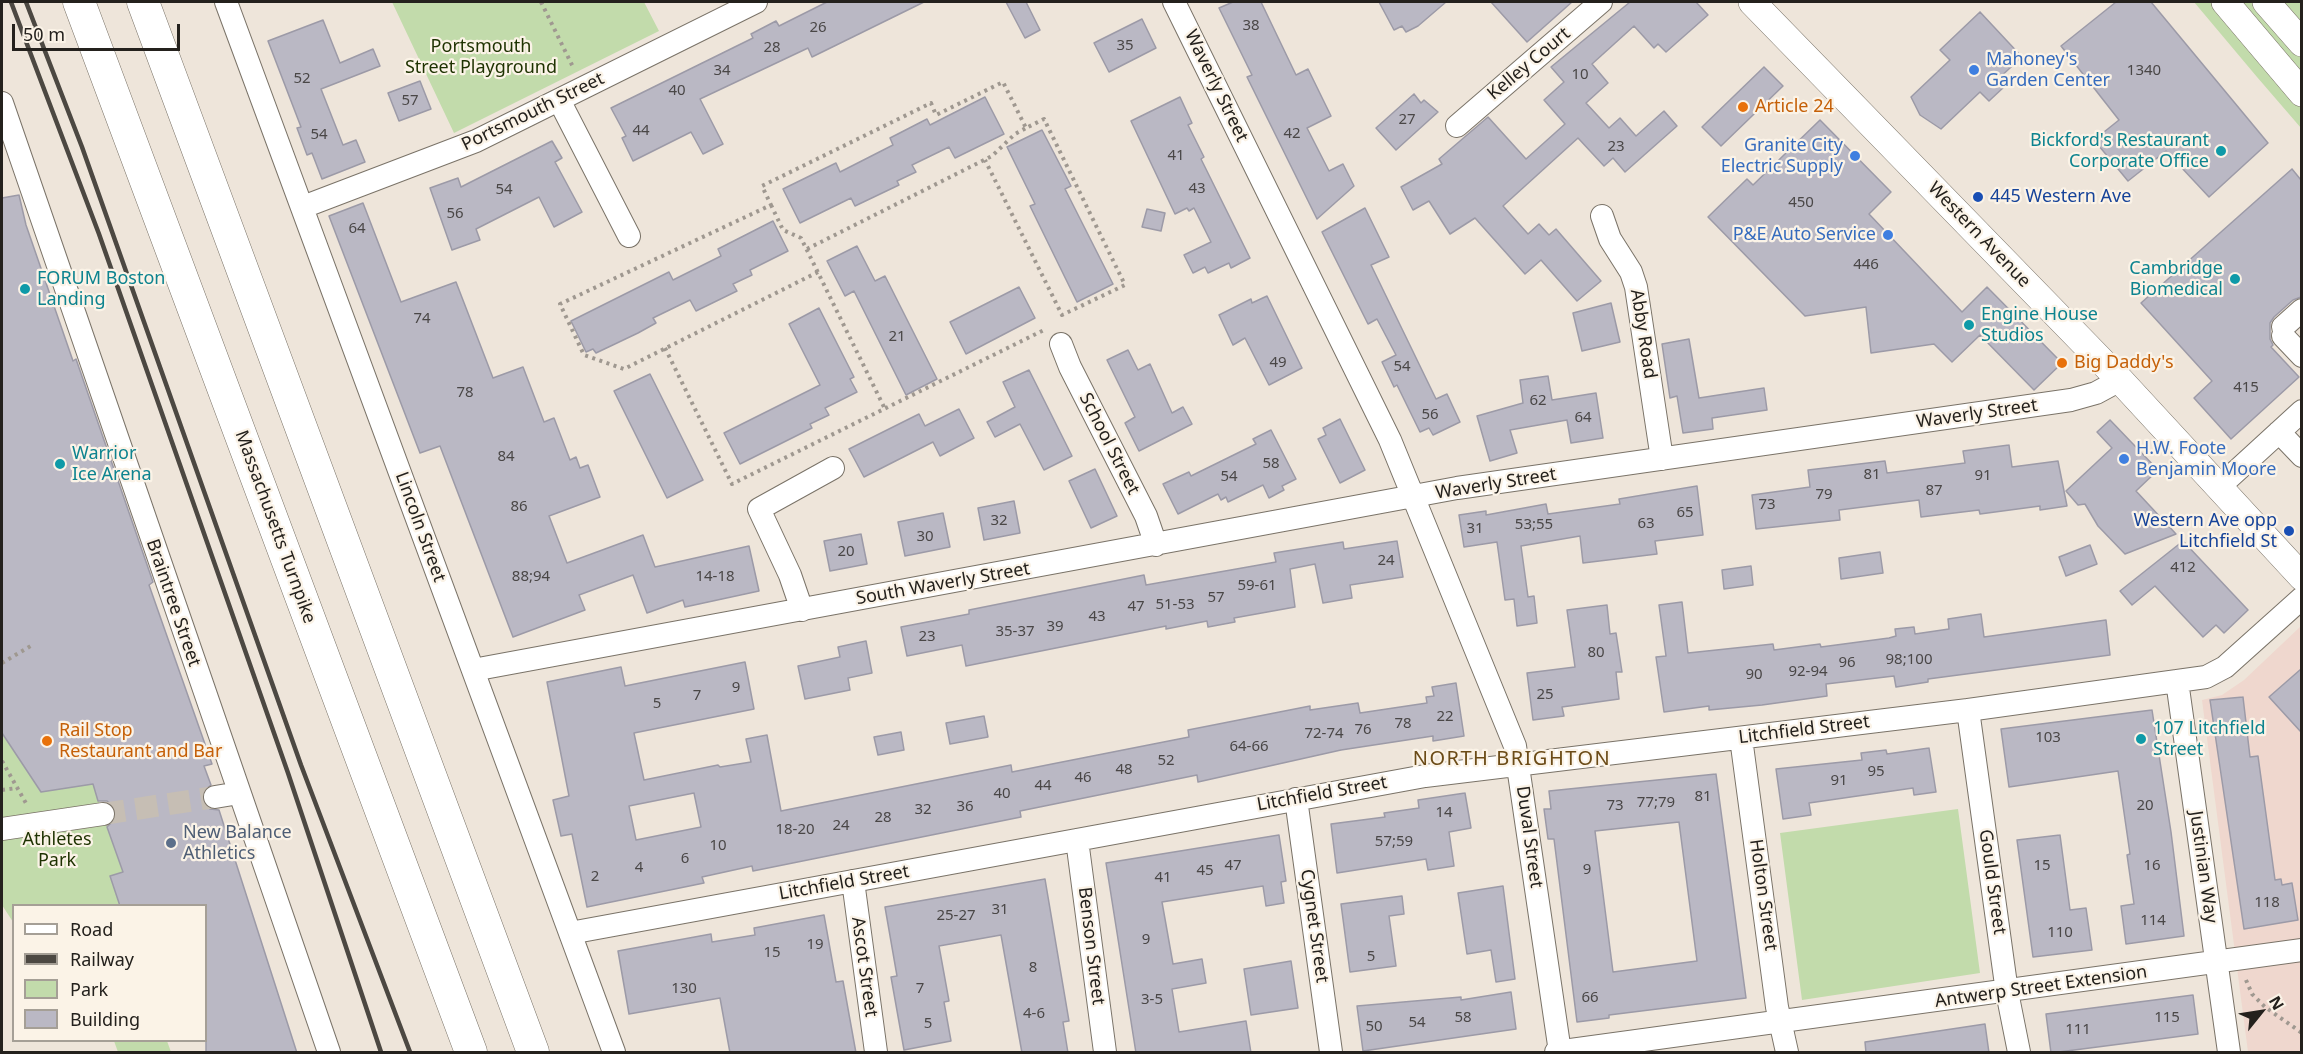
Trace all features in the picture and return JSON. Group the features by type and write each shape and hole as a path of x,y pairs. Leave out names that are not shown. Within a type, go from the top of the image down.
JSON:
{"highway":[{"name":"Massachusetts Turnpike","path":"79,2 471,1053"},
{"path":"143,2 532,1053"}],"main road":[{"name":"Western Avenue","path":"1752,2 2120,380 2301,577"},
{"path":"2225,2 2301,93"},
{"path":"2266,2 2301,44"}],"street":[{"name":"Lincoln Street","path":"226,2 614,1053"},
{"name":"Portsmouth Street","path":"303,207 450,152 756,2"},
{"name":"Waverly Street","path":"1174,2 1390,440 1413,497 1457,488 2071,400 2096,393 2120,380"},
{"name":"Kelley Court","path":"1457,126 1601,2"},
{"path":"560,100 629,236"},
{"name":"Braintree Street","path":"2,103 10,155 239,793 329,1053"},
{"name":"Abby Road","path":"1602,216 1610,239 1631,272 1636,287 1662,459"},
{"path":"2301,310 2283,331 2301,356"},
{"name":"School Street","path":"1054,336 1146,516 1156,545"},
{"path":"2219,487 2301,411"},
{"path":"2279,432 2301,456"},
{"path":"802,610 790,575 759,509 833,468"},
{"name":"South Waverly Street","path":"473,670 1413,497"},
{"name":"Duval Street","path":"1413,497 1515,746 1558,1052"},
{"name":"Litchfield Street","path":"570,933 1425,776 1968,711 2177,681 2218,672 2301,598"},
{"name":"Justinian Way","path":"2177,681 2229,1053"},
{"name":"Gould Street","path":"1968,711 2007,992 2019,1053"},
{"name":"Holton Street","path":"1741,738 1780,1022 1787,1053"},
{"path":"215,797 239,793"},
{"name":"Cygnet Street","path":"1296,799 1331,1053"},
{"path":"2,829 103,814"},
{"name":"Benson Street","path":"1077,840 1105,1053"},
{"name":"Ascot Street","path":"853,881 876,1053"},
{"name":"Antwerp Street Extension","path":"1558,1052 2301,950"}],"path":[{"path":"541,2 576,75"},
{"path":"884,407 801,238 783,230 762,186 931,104 936,115 1003,82 1026,128"},
{"path":"807,249 985,160 1015,134 1044,119 1125,285 1062,315 985,160"},
{"path":"771,205 560,304 584,355 624,369 818,272"},
{"path":"665,348 732,484 884,407 889,408 1054,336"},
{"path":"2,663 34,644"},
{"path":"2,761 38,824"},
{"path":"2,790 17,788"},
{"path":"2244,976 2252,994 2284,1023 2301,1033"}],"shaded area":[{"path":"2301,626 2301,1052 2248,1052 2202,700 2222,695 2244,680"}],"green space":[{"name":"Portsmouth Street Playground","path":"392,2 644,2 659,31 454,133"},
{"path":"2194,2 2301,2 2301,128 2257,77"},
{"name":"Athletes Park","path":"2,733 41,792 93,784 123,872 120,904 12,904 12,920 2,905"},
{"path":"1958,809 1980,973 1802,1000 1780,833"},
{"path":"114,1042 167,1042 171,1052 118,1052"}],"building":[{"path":"827,2 924,2 812,57 808,48 700,99 723,144 703,154 691,132 633,161 622,138 626,136 611,108 753,38 751,34 776,21 779,26"},
{"path":"1006,2 1026,2 1040,30 1025,38"},
{"path":"1233,2 1261,2 1296,75 1308,69 1331,116 1307,128 1329,171 1343,164 1354,186 1317,219 1247,77 1252,75 1219,8"},
{"path":"1379,2 1446,2 1418,26 1406,32 1402,26 1394,30"},
{"path":"1491,2 1572,2 1527,42"},
{"path":"1630,2 1696,2 1708,15 1666,52 1658,44 1654,48 1634,26 1592,64 1608,83 1586,103 1609,128 1620,118 1636,136 1664,111 1677,126 1625,172 1613,158 1604,166 1578,138 1503,206 1528,234 1539,224 1549,235 1556,229 1601,281 1577,301 1541,260 1525,274 1475,218 1450,234 1429,201 1413,210 1401,187 1442,164 1439,159 1488,117 1526,159 1565,124 1544,100 1564,82 1551,67"},
{"path":"2116,2 2151,2 2268,143 2209,197 2166,151 2128,181 2094,140 2119,120 2061,46"},
{"name":"Mahoney's Garden Center","path":"1980,12 2022,57 1998,79 2005,86 1989,101 1980,92 1941,129 1920,115 1911,97 1950,60 1940,50"},
{"path":"1142,19 1156,48 1109,72 1094,43"},
{"path":"323,20 340,63 373,49 380,66 321,89 343,145 356,140 365,162 322,179 312,153 307,155 297,128 301,127 268,41"},
{"name":"Article 24","path":"1764,67 1783,86 1721,146 1702,127"},
{"path":"420,81 431,109 399,121 388,93"},
{"path":"1414,94 1421,103 1424,100 1438,112 1396,150 1376,128"},
{"path":"985,97 1004,134 955,158 949,147 912,165 916,172 897,181 899,185 855,206 851,198 800,223 783,189 836,163 840,172 893,145 890,138 927,119 930,125"},
{"path":"1180,97 1192,123 1188,125 1204,157 1201,159 1250,258 1231,268 1229,263 1208,273 1205,267 1193,273 1184,255 1211,242 1194,208 1189,211 1187,208 1175,214 1131,121"},
{"path":"1820,120 1891,192 1869,214 1962,312 1987,287 2062,363 2034,390 1980,335 1952,362 1934,344 1871,353 1866,307 1805,316 1708,217 1747,179 1753,185"},
{"path":"1042,130 1071,186 1065,189 1113,284 1077,302 1030,206 1035,204 1007,147"},
{"path":"552,141 562,158 555,162 582,212 554,227 539,197 476,229 480,240 452,250 430,188 458,178 461,187"},
{"name":"Cambridge Biomedical","path":"2292,169 2301,180 2301,297 2293,300 2274,317 2270,323 2270,339 2273,345 2271,347 2299,377 2231,439 2194,398 2212,381 2141,303"},
{"path":"19,195 26,225 73,361 76,359 153,582 149,585 212,764 204,766 211,785 203,792 202,800 210,809 219,810 297,1053 206,1053 207,904 119,904 110,876 123,872 107,827 116,818 114,806 107,801 98,801 93,784 41,792 2,733 2,198"},
{"path":"363,203 401,302 456,282 493,378 523,367 544,422 554,418 570,460 576,457 580,468 588,465 600,497 549,516 567,563 643,535 655,567 749,546 759,591 685,607 683,600 647,613 633,575 579,595 585,610 513,637 440,446 420,453 329,216"},
{"path":"1365,208 1389,257 1371,265 1436,399 1447,394 1460,422 1433,435 1429,428 1420,432 1397,385 1394,387 1382,362 1396,355 1377,319 1368,324 1322,232"},
{"path":"1147,209 1165,213 1161,231 1142,227"},
{"path":"773,221 788,251 750,270 752,275 733,284 737,291 696,311 690,300 653,318 656,323 638,333 596,353 593,349 586,352 571,321 669,272 673,280 721,256 718,249"},
{"path":"857,246 875,281 885,276 937,379 906,395 854,291 845,296 827,261"},
{"path":"1019,287 1035,318 966,354 950,322"},
{"path":"1267,296 1302,368 1269,385 1245,338 1233,345 1219,315 1251,299 1252,303"},
{"path":"1611,303 1620,342 1582,351 1573,313"},
{"path":"819,308 854,377 850,379 857,392 825,408 829,415 810,424 812,428 740,464 724,433 820,385 789,324"},
{"path":"1689,339 1699,398 1764,388 1767,410 1712,418 1713,429 1683,433 1677,396 1670,398 1662,344"},
{"path":"1128,350 1138,370 1150,364 1172,413 1183,407 1192,424 1139,451 1125,423 1135,417 1107,360"},
{"path":"1029,370 1072,456 1044,470 1020,424 995,437 987,422 1015,407 1003,382"},
{"path":"650,374 703,480 667,498 614,391"},
{"path":"1548,376 1552,400 1596,393 1603,438 1571,443 1567,420 1510,430 1517,453 1490,461 1477,416 1523,403 1520,380"},
{"path":"959,409 974,438 940,456 933,442 864,477 849,449 919,414 925,426"},
{"path":"1340,419 1365,470 1340,483 1318,439 1326,435 1323,428"},
{"path":"2110,420 2158,470 2136,491 2176,534 2125,554 2098,526 2085,504 2078,505 2066,491 2112,448 2097,432"},
{"path":"1271,430 1296,479 1282,486 1284,490 1269,498 1263,485 1228,502 1226,497 1221,500 1218,494 1178,514 1163,484 1189,472 1191,476 1256,444 1253,439"},
{"path":"2009,445 2012,467 2058,461 2067,506 2040,510 2040,506 1980,514 1979,510 1921,517 1919,500 1839,510 1840,520 1756,529 1752,495 1810,487 1808,470 1885,461 1887,473 1965,463 1963,451"},
{"path":"1095,469 1117,516 1091,528 1069,481"},
{"path":"1697,486 1703,535 1655,541 1657,554 1583,563 1580,536 1521,546 1528,597 1534,596 1537,623 1517,626 1514,599 1505,600 1497,542 1464,547 1459,515 1486,511 1486,515 1546,504 1548,514 1620,504 1619,499"},
{"path":"1014,501 1020,533 984,540 978,508"},
{"path":"943,513 950,547 905,556 898,522"},
{"path":"861,534 867,564 830,571 824,541"},
{"path":"1397,541 1403,577 1350,585 1352,598 1323,603 1315,564 1290,569 1295,607 1234,618 1235,622 1208,627 1207,621 1166,629 1166,626 966,666 962,645 907,656 901,627 969,614 969,610 1144,575 1146,585 1276,562 1274,553 1343,542 1344,549"},
{"path":"2183,541 2248,610 2224,633 2216,625 2203,637 2155,586 2132,605 2120,591"},
{"path":"2090,545 2097,564 2066,576 2059,557"},
{"path":"1880,552 1883,573 1841,579 1839,558"},
{"path":"1751,566 1753,585 1724,589 1722,570"},
{"path":"1682,602 1688,653 1773,644 1774,650 1820,644 1821,647 1889,638 1896,636 1895,629 1914,627 1915,634 1949,629 1948,619 1981,614 1984,637 2106,620 2110,655 1928,679 1928,682 1896,687 1894,676 1826,684 1827,696 1762,705 1709,710 1709,706 1664,712 1656,657 1666,656 1659,605"},
{"path":"1607,605 1610,634 1616,633 1622,672 1616,672 1619,699 1562,707 1564,716 1533,720 1527,673 1575,667 1567,610"},
{"path":"866,641 872,673 848,678 850,690 805,699 798,666 840,657 838,647"},
{"path":"745,662 754,709 634,733 644,780 718,765 720,767 751,762 746,739 767,735 781,811 1011,765 1012,772 1189,737 1188,730 1310,706 1310,710 1358,703 1360,713 1427,703 1426,697 1434,696 1432,687 1456,683 1464,736 1433,741 1433,736 1341,750 1198,782 1197,775 1020,811 1021,817 753,871 752,866 702,877 704,883 587,907 572,834 561,836 553,800 569,796 547,682 621,667 625,686","holes":["694,793 701,827 636,840 629,806"]},
{"path":"2301,669 2301,732 2269,697"},
{"path":"2243,697 2250,757 2258,756 2275,880 2281,879 2282,885 2292,883 2298,920 2244,929 2210,700"},
{"path":"2152,710 2184,936 2126,944 2121,906 2134,904 2127,855 2130,854 2118,771 2009,787 2001,729"},
{"path":"984,716 988,737 950,744 946,723"},
{"path":"901,732 904,750 878,755 874,737"},
{"path":"1929,748 1936,792 1914,795 1913,788 1809,803 1811,815 1783,819 1776,769 1862,760 1861,753 1886,750 1887,754"},
{"path":"1716,774 1746,998 1609,1015 1609,1018 1577,1022 1554,839 1548,839 1544,809 1551,809 1549,791","holes":["1679,822 1697,961 1613,972 1595,831"]},
{"path":"1465,793 1471,828 1449,832 1454,866 1428,870 1426,859 1337,873 1331,824 1385,817 1384,813 1419,808 1418,800"},
{"path":"1279,835 1286,881 1281,882 1284,903 1266,906 1263,886 1162,902 1173,964 1202,959 1206,983 1172,989 1179,1032 1246,1021 1251,1053 1136,1053 1106,863"},
{"path":"2060,835 2070,910 2086,908 2092,950 2033,957 2017,840"},
{"path":"1045,879 1069,1021 1063,1022 1068,1053 1022,1053 1001,935 939,946 949,1001 944,1002 951,1041 904,1050 891,977 897,976 885,907"},
{"path":"1503,886 1515,979 1496,982 1491,950 1467,954 1458,893"},
{"path":"1402,896 1404,914 1389,916 1396,966 1350,972 1341,904"},
{"path":"824,915 836,982 843,981 856,1053 730,1053 720,998 629,1014 618,951 711,934 712,942 755,935 754,928"},
{"path":"1291,961 1298,1008 1251,1015 1244,969"},
{"path":"1511,992 1516,1029 1363,1051 1357,1006 1461,997 1461,1000"},
{"path":"2193,995 2198,1034 2051,1053 2046,1014"},
{"path":"1985,1024 1989,1053 1866,1053 1865,1042"}],"tunnel":[{"path":"103,814 215,797"}],"railway":[{"path":"11,2 99,234 288,773 381,1052"},
{"path":"26,2 82,147 301,765 410,1052"}],"place":[{"name":"Mahoney's Garden Center","path":"1974,70"},
{"name":"Article 24","path":"1743,107"},
{"name":"Bickford's Restaurant Corporate Office","path":"2221,151"},
{"name":"Granite City Electric Supply","path":"1855,156"},
{"name":"445 Western Ave","path":"1978,197"},
{"name":"P&E Auto Service","path":"1888,235"},
{"name":"Cambridge Biomedical","path":"2235,279"},
{"name":"FORUM Boston Landing","path":"25,289"},
{"name":"Engine House Studios","path":"1969,325"},
{"name":"Big Daddy's","path":"2062,363"},
{"name":"H.W. Foote Benjamin Moore","path":"2124,459"},
{"name":"Warrior Ice Arena","path":"60,464"},
{"name":"Western Ave opp Litchfield St","path":"2289,531"},
{"name":"107 Litchfield Street","path":"2141,739"},
{"name":"Rail Stop Restaurant and Bar","path":"47,741"},
{"name":"New Balance Athletics","path":"171,843"}],"district":[{"name":"NORTH BRIGHTON","path":"1512,759"}]}
